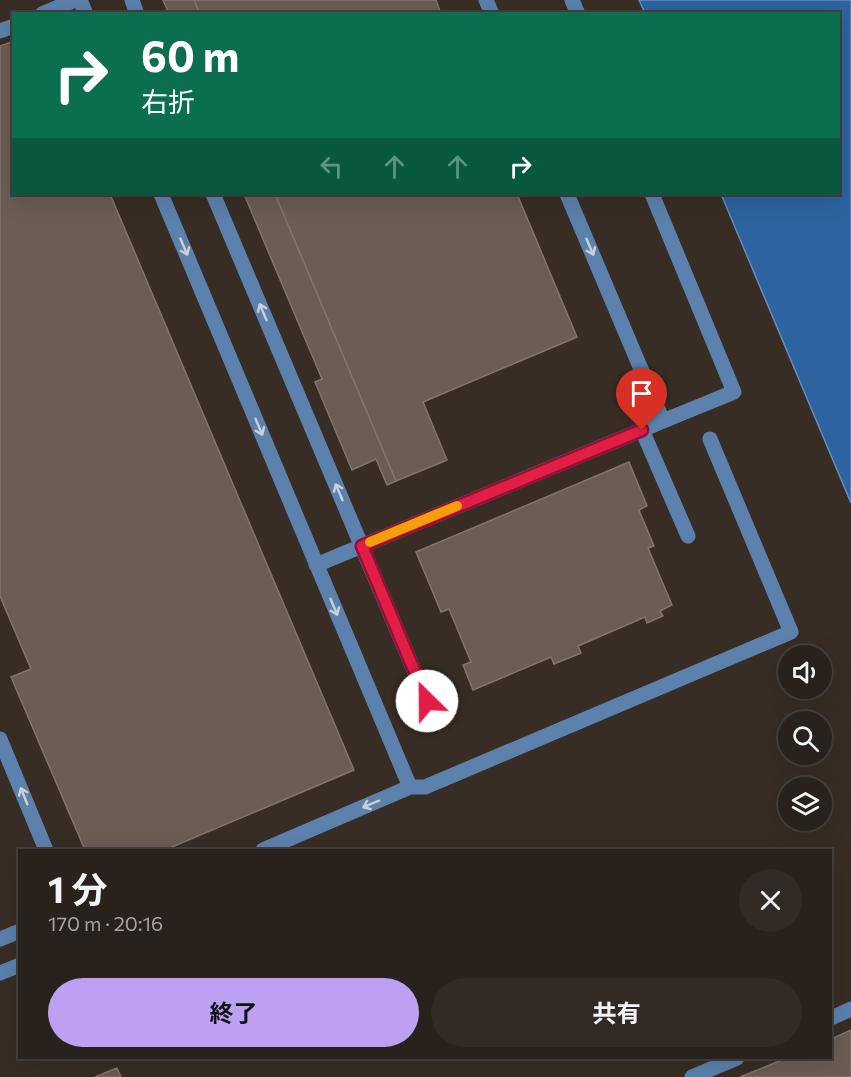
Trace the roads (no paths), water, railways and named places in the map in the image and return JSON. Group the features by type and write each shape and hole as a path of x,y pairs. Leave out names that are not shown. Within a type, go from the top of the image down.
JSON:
{"lane":[{"path":"47,12 75,0"},
{"path":"161,195 410,787"},
{"path":"213,195 427,701"},
{"path":"567,195 663,421"},
{"path":"316,564 734,392 652,195"},
{"path":"642,430 688,536"},
{"path":"265,849 410,787 425,787 791,632 710,439"},
{"path":"0,739 46,849"},
{"path":"0,939 18,932"},
{"path":"0,973 18,966"},
{"path":"832,1018 851,1009"},
{"path":"692,1077 735,1059"}],"water":[{"path":"639,0 851,0 851,503 721,195 840,195 840,12 645,12"}]}
